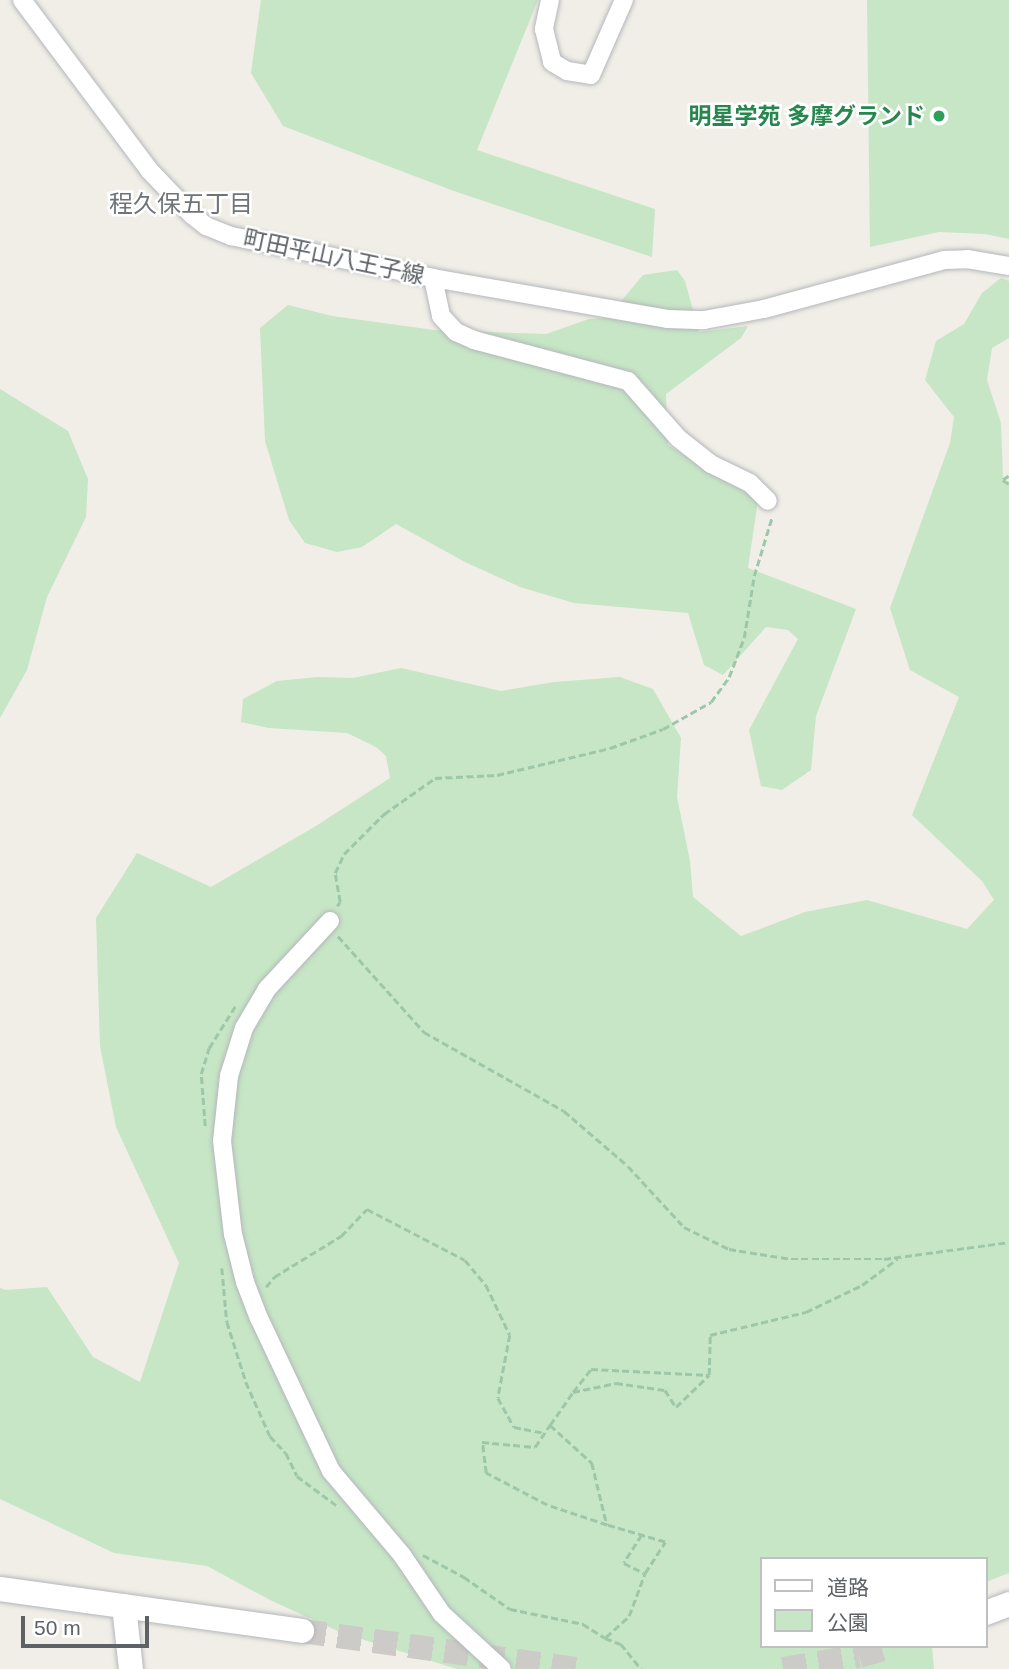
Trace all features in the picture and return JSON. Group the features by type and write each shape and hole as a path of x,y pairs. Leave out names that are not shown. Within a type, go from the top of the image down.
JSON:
{"main road":[{"path":"0,1589 302,1631"},
{"path":"988,1612 1009,1604"},
{"path":"124,1606 131,1669"}],"street":[{"name":"町田平山八王子線","path":"22,0 149,170 206,226 231,236 433,278 668,319 704,320 764,309 944,260 967,259 1009,266"},
{"path":"550,0 544,29 552,62 567,71 591,75 624,0"},
{"path":"433,278 441,316 456,332 474,340 628,381 678,438 711,464 750,483 768,501"},
{"path":"330,920 267,989 244,1028 229,1076 222,1140 233,1234 254,1304 283,1373 331,1471 402,1555 442,1614 502,1669"}],"path":[{"path":"1009,476 1003,480 1009,484"},
{"path":"768,501 773,520 754,576 744,638 729,677 711,702 663,729 610,748 497,775 435,778 384,814 344,854 335,873 340,902 330,920 336,933 424,1032 564,1111 628,1166 684,1227 729,1249 791,1259 900,1258 1009,1242"},
{"path":"206,1138 201,1074 209,1048 226,1016 244,996"},
{"path":"254,1304 274,1277 341,1236 367,1209 465,1260 486,1285 510,1335 498,1398 514,1427 545,1433"},
{"path":"573,1392 616,1383 665,1390 676,1407 709,1375 710,1335 806,1312 862,1285 900,1258"},
{"path":"221,1262 227,1322 246,1382 270,1436 286,1453 297,1476 339,1507"},
{"path":"605,1638 629,1616 645,1573 665,1542 547,1505 486,1473 482,1442 535,1447 591,1369 709,1375"},
{"path":"550,1425 592,1463 607,1525"},
{"path":"642,1535 624,1563 645,1573"},
{"path":"420,1553 464,1577 510,1609 583,1624 605,1638 621,1644 641,1669"}],"green space":[{"path":"261,0 538,0 477,150 655,209 652,257 451,190 283,126 251,73"},
{"name":"明星学苑 多摩グランド","path":"867,0 1009,0 1009,239 985,234 939,232 870,247"},
{"path":"677,270 685,281 699,332 748,326 741,338 666,394 668,445 758,500 748,568 856,609 816,716 811,770 782,790 761,786 749,730 798,639 788,630 766,627 723,675 704,665 688,613 574,603 520,587 465,562 396,524 362,547 337,552 305,543 289,520 265,441 260,328 288,305 332,316 434,330 546,334 589,319 607,318 643,275"},
{"path":"1001,278 1009,281 1009,338 992,348 987,380 1001,423 1003,479 1009,482 1009,1573 988,1581 988,1557 760,1557 760,1648 932,1648 934,1669 457,1669 342,1633 270,1600 207,1566 114,1553 0,1499 0,1288 6,1290 47,1287 93,1357 140,1382 179,1263 116,1127 100,1046 96,918 137,853 211,887 316,826 390,778 386,756 376,747 347,733 269,728 241,722 243,699 277,681 317,677 353,678 401,668 501,691 554,682 620,677 653,689 681,738 677,797 690,861 693,897 741,936 805,912 867,900 967,929 994,900 982,881 912,815 959,697 910,670 890,608 950,443 954,417 925,380 936,341 964,324 982,293"},
{"path":"0,389 68,431 88,479 86,517 47,597 27,670 0,718"}],"tunnel":[{"path":"302,1631 577,1669"},
{"path":"783,1669 859,1656 887,1648"}],"place":[{"name":"明星学苑 多摩グランド","path":"939,116"}],"district":[{"name":"程久保五丁目","path":"181,204"}]}
